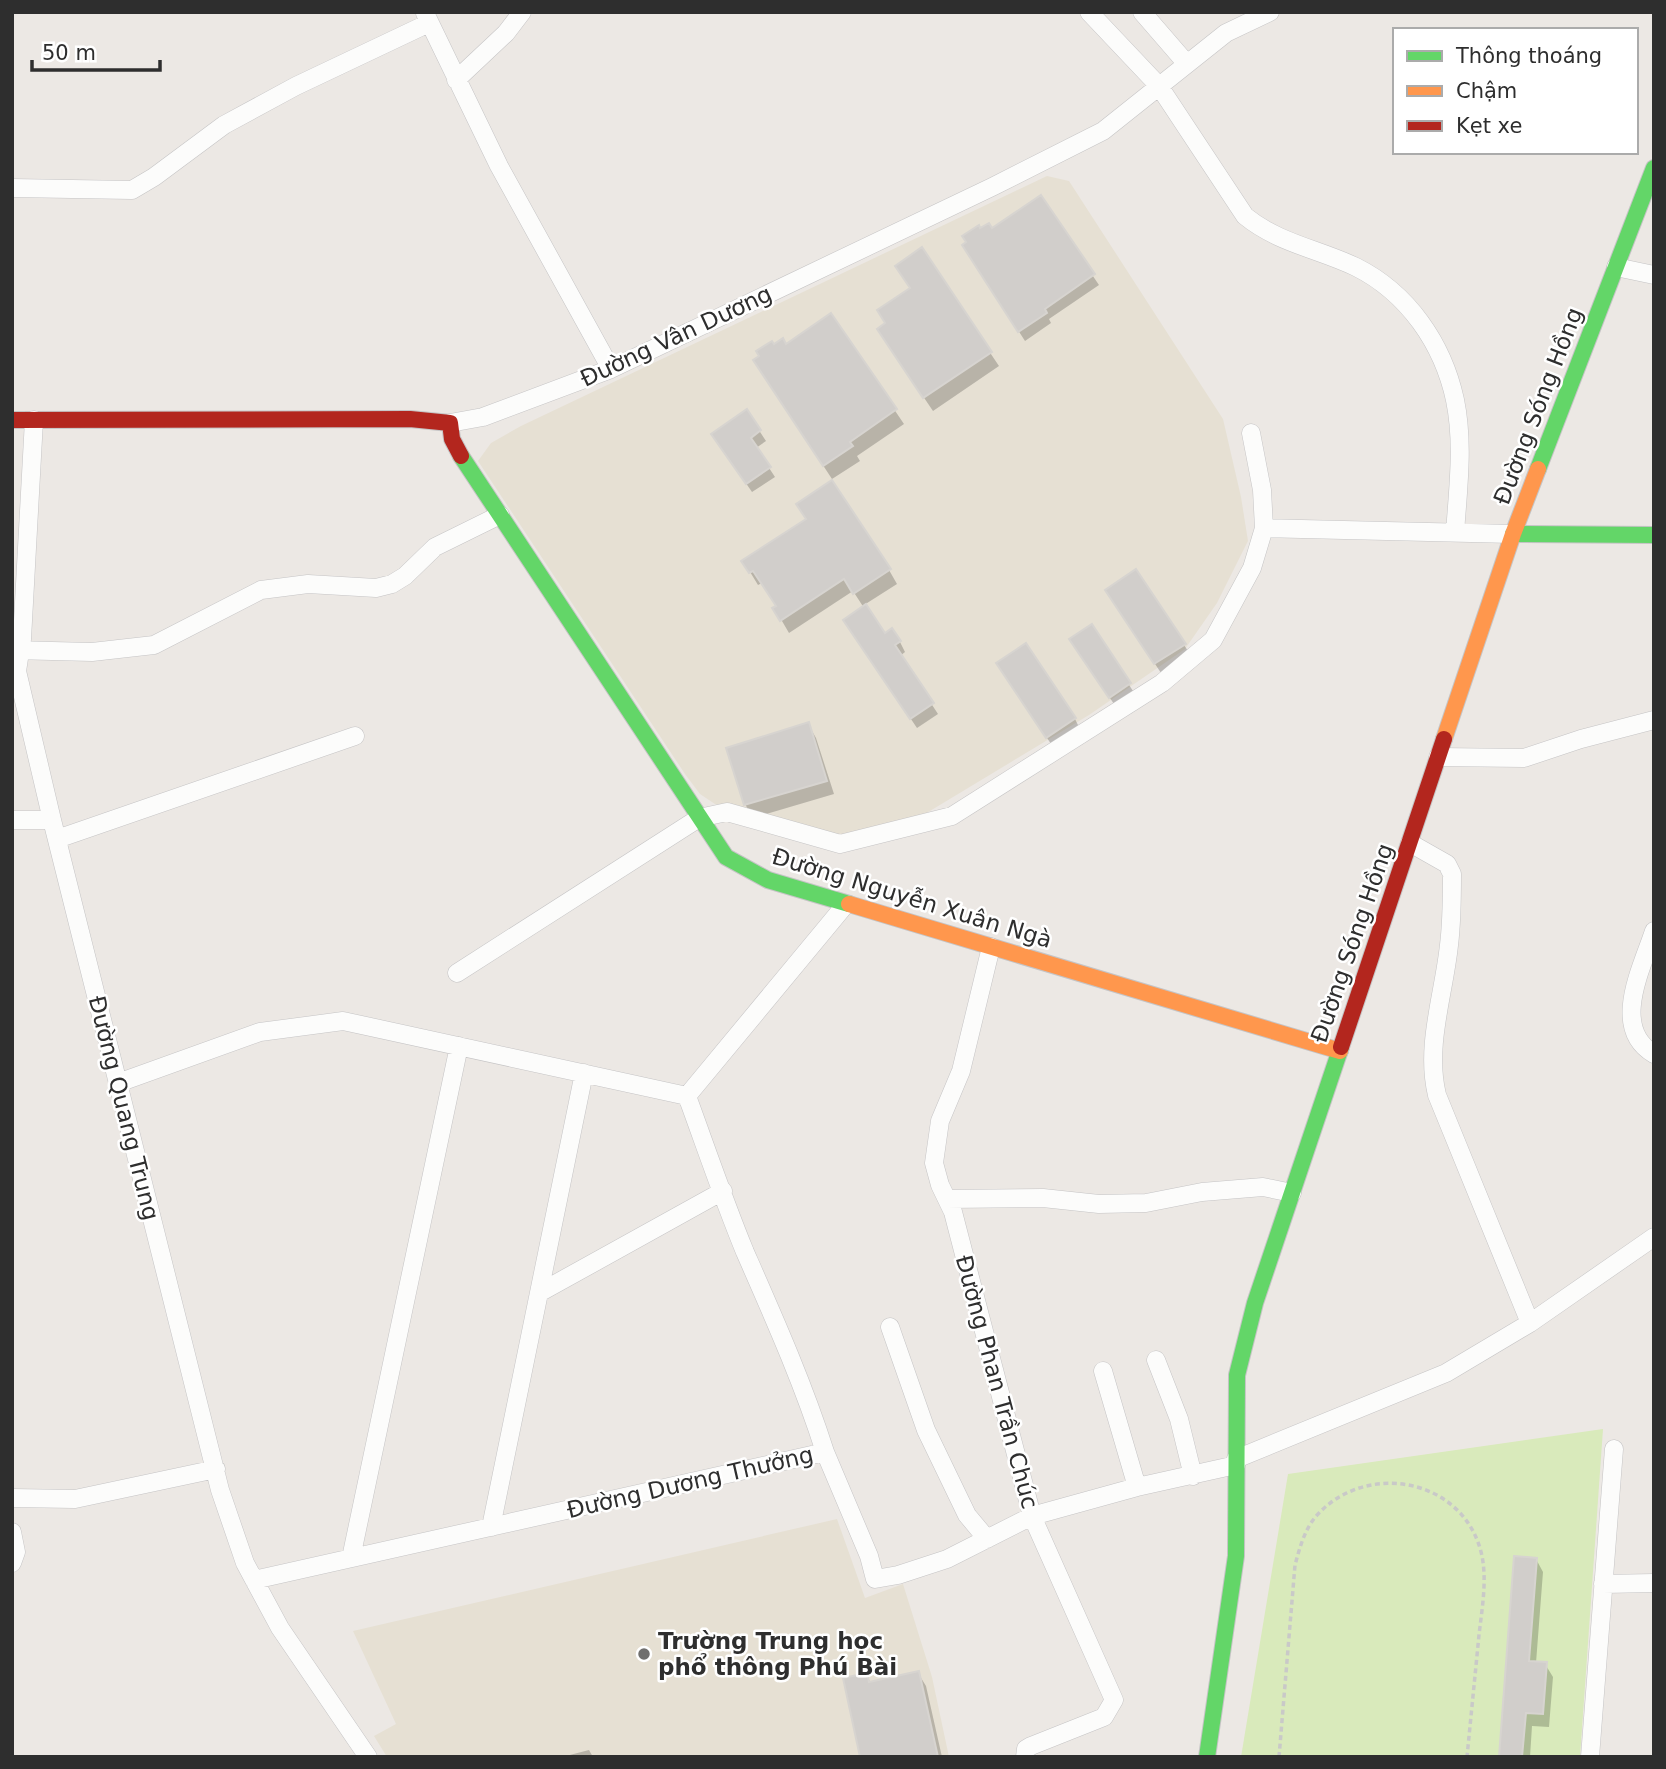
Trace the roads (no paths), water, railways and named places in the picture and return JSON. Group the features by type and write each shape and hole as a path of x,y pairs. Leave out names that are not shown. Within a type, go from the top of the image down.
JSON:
{"street":[{"path":"456,80 506,33 522,12"},
{"path":"1089,12 1159,86 1245,216 1263,231 1355,267 1382,282 1418,318 1433,342 1454,400 1459,471 1455,533"},
{"path":"1142,12 1187,64"},
{"name":"Đường Vân Dương","path":"12,420 410,419 450,423 483,417 611,369 992,187 1102,131 1226,33 1270,12"},
{"path":"12,188 132,190 224,125 427,18 499,166 611,369"},
{"name":"Đường Sóng Hồng","path":"1207,1757 1236,1556 1237,1375 1255,1303 1513,534 1654,168"},
{"path":"1616,267 1654,275"},
{"name":"Đường Quang Trung","path":"34,420 16,650 17,671 52,820 220,1490 254,1580 280,1628 368,1757"},
{"name":"Đường Nguyễn Xuân Ngà","path":"450,423 452,439 459,453 726,857 768,880 1340,1051"},
{"path":"457,972 699,818 727,812 840,844 952,816 1162,683 1213,640 1252,568 1264,528 1262,490 1251,433"},
{"path":"16,650 92,652 154,645 261,590 308,584 376,588 392,584 405,576 435,547 500,514"},
{"path":"1264,528 1654,535"},
{"path":"1438,757 1524,758 1581,739 1654,720"},
{"path":"57,839 355,736"},
{"path":"12,820 52,820"},
{"path":"1410,843 1447,864 1452,874 1450,944 1433,1058 1433,1078 1437,1095 1530,1323"},
{"path":"687,1096 846,904"},
{"path":"1654,931 1630,1012 1631,1027 1638,1040 1646,1050 1654,1054"},
{"name":"Đường Phan Trần Chúc","path":"991,947 961,1071 940,1121 934,1163 953,1212 1032,1516 1114,1700 1104,1717 1031,1746 1026,1749 1025,1757"},
{"path":"118,1083 260,1032 343,1021 687,1096"},
{"path":"351,1558 459,1046"},
{"path":"491,1527 584,1073"},
{"path":"687,1096 744,1250 809,1402 825,1452"},
{"path":"947,1199 1043,1198 1099,1204 1146,1203 1202,1192 1263,1187 1292,1193"},
{"path":"539,1293 723,1191"},
{"name":"Đường Dương Thưởng","path":"254,1580 825,1452 869,1556 875,1579 898,1575 947,1559 1032,1516 1137,1487 1193,1476 1236,1462 1446,1373 1530,1323 1654,1237"},
{"path":"890,1327 926,1430 967,1515 986,1539"},
{"path":"1156,1360 1179,1419 1193,1476"},
{"path":"1103,1371 1137,1487"},
{"path":"1590,1757 1614,1449"},
{"path":"12,1497 75,1500 216,1469"},
{"path":"12,1532 16,1552 12,1563"},
{"path":"1603,1584 1654,1583"}],"place":[{"name":"Trường Trung học phổ thông Phú Bài","path":"644,1654"}]}
